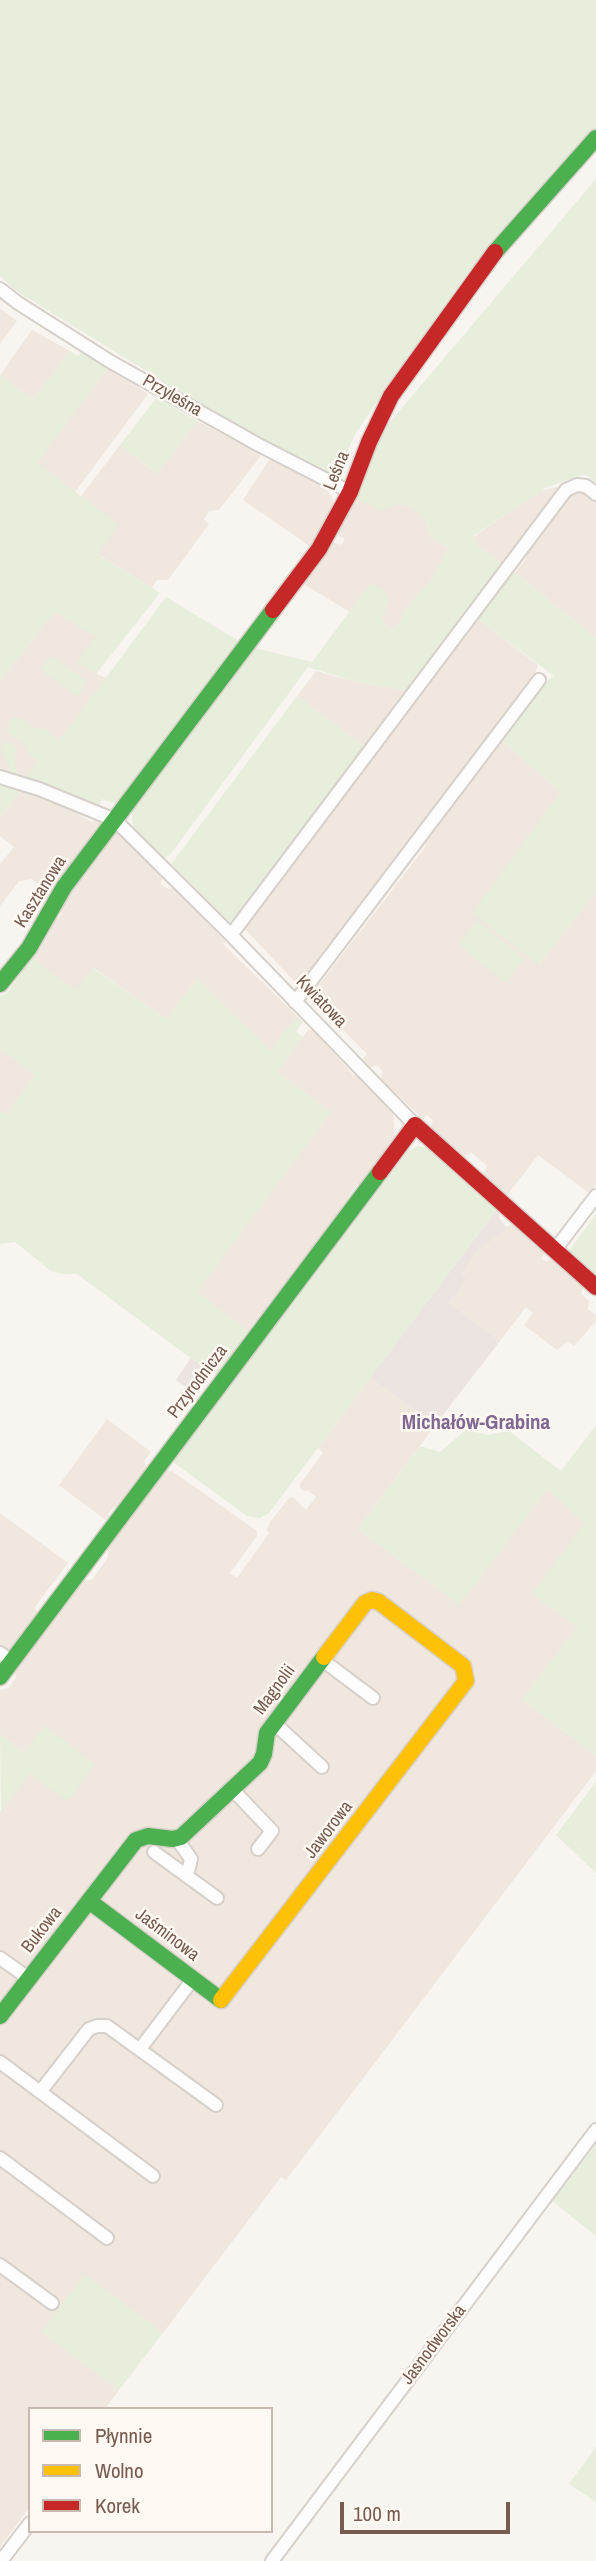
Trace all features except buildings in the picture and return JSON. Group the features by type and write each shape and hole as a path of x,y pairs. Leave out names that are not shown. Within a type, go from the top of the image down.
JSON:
{"street":[{"name":"Leśna","path":"115,820 314,556 335,523 350,492 369,442 391,396 493,254 596,138"},
{"name":"Przyleśna","path":"0,289 111,362 257,444 350,492"},
{"path":"231,935 566,489 577,485 586,486 596,494"},
{"path":"295,1002 539,680"},
{"name":"Kwiatowa","path":"0,777 39,789 115,820 415,1125 596,1287"},
{"name":"Kasztanowa","path":"0,984 29,948 64,887 115,820"},
{"name":"Przyrodnicza","path":"0,1677 6,1657 415,1125"},
{"path":"554,1251 596,1196"},
{"name":"Magnolii","path":"177,1839 260,1763 264,1754 265,1737 274,1723 365,1603 372,1600 379,1602 463,1666 466,1681"},
{"path":"321,1659 373,1698"},
{"name":"Jaworowa","path":"222,2001 466,1681"},
{"path":"274,1723 322,1767"},
{"path":"232,1789 272,1831 258,1849"},
{"path":"89,1901 136,1840 148,1836 177,1839 191,1859 187,1876"},
{"path":"154,1852 217,1898"},
{"name":"Jaśminowa","path":"89,1901 222,2001"},
{"name":"Bukowa","path":"0,2016 89,1901"},
{"path":"0,1958 28,1978"},
{"path":"140,2049 193,1979"},
{"path":"40,2092 81,2037 97,2025 114,2030 216,2105"},
{"path":"0,2062 153,2176"},
{"name":"Jasnodworska","path":"272,2561 596,2130"},
{"path":"0,2158 107,2238"},
{"path":"0,2265 52,2303"},
{"path":"1,2561 28,2525"}],"shaded area":[{"path":"0,309 17,321 0,344"},
{"path":"32,330 70,351 33,400 0,375"},
{"path":"108,368 148,394 75,492 36,463"},
{"path":"197,421 260,453 260,457 219,510 209,511 204,519 209,524 168,580 157,580 152,588 96,553 81,496 120,445 157,474"},
{"path":"271,457 308,477 326,489 332,497 335,508 329,524 324,524 318,533 321,537 314,549 243,500"},
{"path":"558,487 562,490 505,566 477,545 473,537 539,491"},
{"path":"585,490 596,499 596,638 515,573 526,559 525,553 570,494"},
{"path":"353,496 406,505 416,510 425,518 431,538 449,548 429,583 404,611 399,624 392,630 382,618 388,601 370,584 350,612 302,583 311,567 317,567 323,559 331,541 341,545 345,539 336,533"},
{"path":"55,611 97,637 96,674 107,678 29,781 0,771 0,681"},
{"path":"474,616 538,665 534,676 305,981 294,981 242,926"},
{"path":"316,671 356,682 411,691 368,749 297,696"},
{"path":"502,741 561,792 539,823 539,965 596,891 596,1185 589,1193 538,1155 505,1198 481,1179 487,1166 471,1152 462,1159 430,1129 433,1120 427,1115 423,1119 381,1079 383,1072 378,1066 369,1067 362,1060 367,1054 316,1003 315,990 426,846"},
{"path":"22,789 81,813 81,816 92,822 103,822 48,892 31,879 19,881 0,906 0,864 14,847 0,836 0,818"},
{"path":"116,831 163,877 160,884 168,889 173,888 225,941 223,944 297,1016 270,1052 197,979 166,1019 94,968 75,992 32,957 49,934 51,917 57,919 62,914 60,909 64,900"},
{"path":"308,1030 313,1030 354,1076 357,1074 393,1111 395,1141 361,1185 357,1184 347,1199 349,1202 248,1331 196,1292 331,1112 277,1072"},
{"path":"0,1049 35,1075 6,1115 0,1111"},
{"path":"497,1209 500,1212 499,1218 507,1228 478,1250 461,1273 467,1279 449,1303 500,1341 436,1424 370,1378"},
{"path":"514,1223 545,1252 541,1258 546,1262 552,1258 584,1286 581,1293 589,1301 588,1309 596,1315 596,1321 574,1346 568,1341 557,1350 524,1325 533,1313 526,1307 500,1341 449,1303 467,1279 460,1273 478,1250"},
{"path":"191,1358 212,1374 197,1395 176,1380"},
{"path":"370,1378 436,1424 358,1529 459,1604 547,1489 586,1523 533,1594 578,1627 522,1699 596,1756 596,1771 286,2180 281,2177 163,2333 85,2275 42,2332 119,2390 106,2407 28,2407 28,2510 0,2547 0,1811 30,1773 46,1727 24,1753 0,1734 0,1690 9,1688 16,1678 15,1670 83,1581 92,1580 108,1557 108,1548 164,1471 172,1471 257,1531 257,1536 230,1573 237,1578 269,1533 267,1530 270,1522 289,1498 293,1497 306,1510 316,1497 308,1490 300,1488 300,1484 323,1453 318,1448"},
{"path":"107,1419 151,1452 144,1461 147,1471 120,1507 114,1507 108,1514 111,1520 108,1522 59,1485"},
{"path":"0,1513 68,1563 34,1608 38,1612 8,1651 0,1646"}],"green space":[{"path":"0,0 596,0 596,133 469,271 355,434 336,477 261,442 15,290 0,276"},
{"path":"596,179 596,483 585,474 545,488 473,536 477,545 505,566 411,691 356,682 308,667 170,855 159,857 133,829 132,809 250,647 312,662 370,584 385,591 388,601 382,618 392,630 399,624 404,611 429,583 449,548 431,538 425,518 406,505 397,504 381,511 353,496 384,429"},
{"path":"70,351 78,356 81,352 108,368 37,463 119,525 97,554 160,593 96,674 76,662 96,637 55,611 0,681 0,375 33,400"},
{"path":"157,397 197,421 157,474 120,445"},
{"path":"511,570 596,638 596,891 539,965 472,913 561,792 502,741 544,683 554,676 474,616"},
{"path":"166,597 242,643 121,805 102,799 99,806 9,776 1,749 4,743 10,743 16,749 14,765 21,775 26,777 38,760 29,755 19,739 7,733 9,721 13,717 22,718 32,728 46,729 59,741"},
{"path":"54,657 87,681 77,697 41,669 46,661"},
{"path":"297,696 368,749 233,926 172,863"},
{"path":"0,783 22,789 0,818"},
{"path":"477,920 524,959 505,983 458,944"},
{"path":"32,957 75,991 93,968 166,1019 197,979 270,1051 297,1016 303,1022 296,1031 303,1037 277,1072 331,1112 197,1292 248,1331 249,1335 219,1374 212,1374 77,1274 51,1271 15,1242 0,1244 0,1111 6,1115 35,1075 0,1049 0,996 7,993"},
{"path":"418,1146 428,1148 497,1209 269,1513 260,1518 247,1516 173,1462 408,1151"},
{"path":"596,1214 596,1279 567,1253"},
{"path":"596,1425 596,1756 522,1699 578,1627 532,1594 585,1523 547,1489 460,1605 358,1529 420,1446 440,1452 466,1430 489,1435 509,1431 561,1471"},
{"path":"45,1726 95,1764 68,1801 30,1774 1,1812 0,1734 24,1753"},
{"path":"596,1782 596,1873 556,1835"},
{"path":"596,2144 596,2236 552,2201"},
{"path":"85,2274 163,2333 119,2390 41,2332"},
{"path":"596,2447 596,2502 569,2484"}],"traffic: fast":[{"path":"495,252 596,138"},
{"path":"0,984 29,948 64,887 273,610"},
{"path":"0,1677 380,1172"},
{"path":"0,2016 136,1840 148,1836 173,1839 181,1837 260,1763 267,1733 324,1657"},
{"path":"89,1901 221,2000"}],"traffic: slow":[{"path":"221,2000 466,1681 463,1666 379,1602 372,1600 365,1603 324,1657"}],"traffic: jam":[{"path":"273,610 319,549 350,492 369,442 391,396 495,252"},
{"path":"380,1172 415,1125 596,1287"}],"district":[{"name":"Michałów-Grabina","path":"476,1423"}]}
